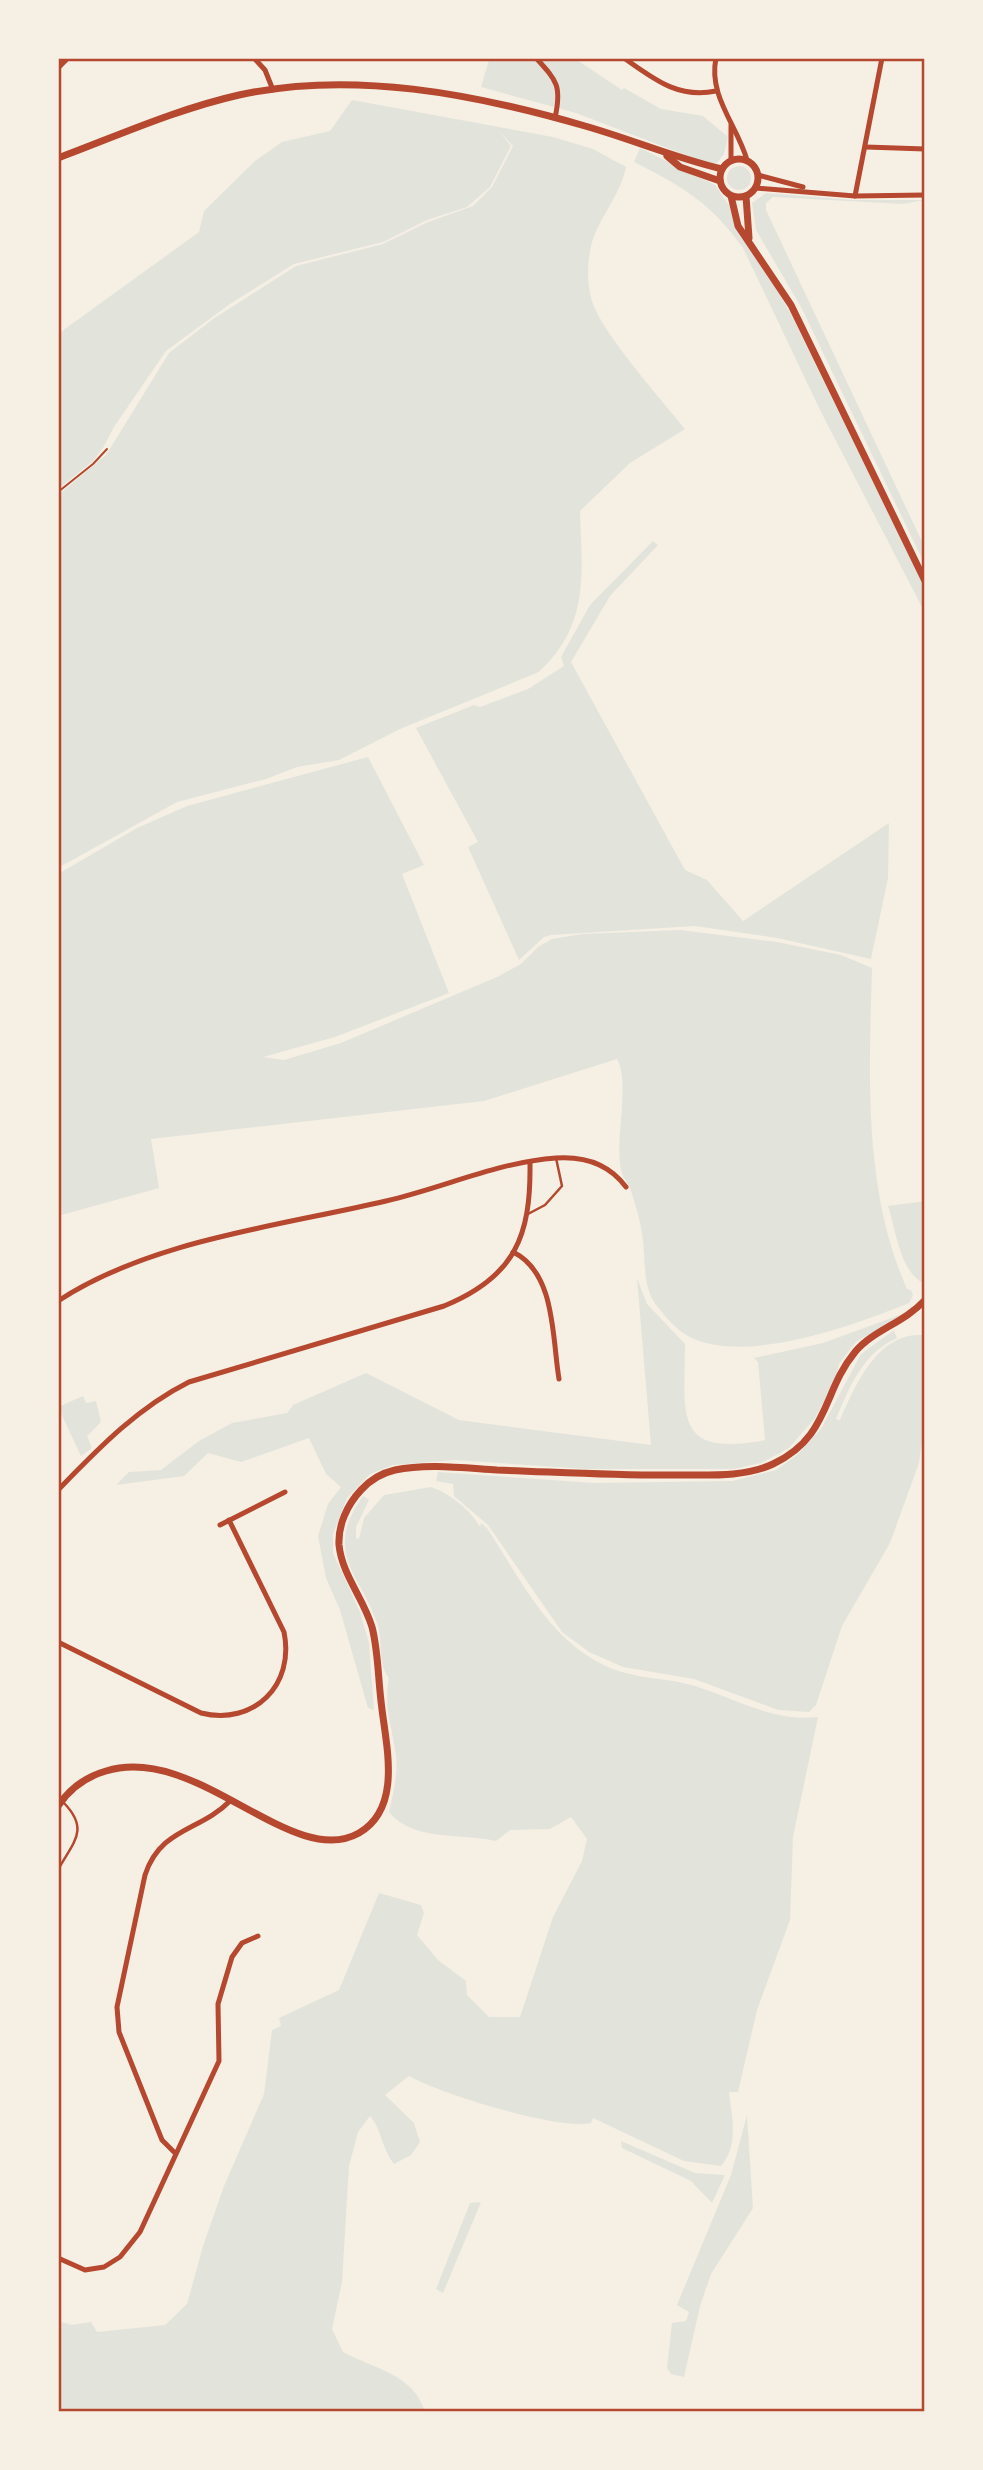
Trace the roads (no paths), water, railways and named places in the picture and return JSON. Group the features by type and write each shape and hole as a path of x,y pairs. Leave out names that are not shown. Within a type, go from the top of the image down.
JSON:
{"street":[{"path":"58,68 68,58"},
{"path":"254,58 265,70 273,90"},
{"path":"536,58 555,79 559,90 555,118"},
{"path":"624,58 663,85 684,93 716,91"},
{"path":"716,58 716,91 730,122 739,134 747,160 758,175 813,190"},
{"path":"855,195 882,58"},
{"path":"58,158 217,101 273,90 358,85 482,101 555,118 666,155 722,169"},
{"path":"730,122 731,160"},
{"path":"866,147 925,149"},
{"path":"666,155 680,167 720,181"},
{"path":"747,160 731,160 722,169 720,181 723,190 732,196 746,196 756,188 855,195 925,195"},
{"path":"756,188 758,175"},
{"path":"732,196 738,226 791,305 925,581"},
{"path":"746,196 749,239"},
{"path":"58,1301 127,1267 207,1241 388,1200 489,1170 556,1158 584,1159 600,1164 626,1187"},
{"path":"58,1490 125,1423 168,1393 211,1374 453,1302 495,1275 523,1235 528,1214 530,1163"},
{"path":"513,1252 529,1261 541,1280 559,1379"},
{"path":"60,1804 76,1785 90,1777 130,1767 169,1772 232,1799 284,1827 321,1841 341,1840 362,1832 383,1805 389,1767 375,1643 367,1612 343,1561 339,1541 345,1513 361,1490 385,1473 417,1467 619,1476 734,1474 766,1467 795,1451 811,1434 823,1418 844,1370 858,1349 901,1322 925,1300"},
{"path":"220,1525 285,1492"},
{"path":"58,1642 201,1713 218,1716 238,1714 264,1702 281,1680 287,1643 229,1521"},
{"path":"175,2152 162,2140 122,2046 117,2007 151,1857 166,1839 209,1818 232,1799"},
{"path":"58,2258 85,2270 104,2267 120,2257 140,2232 219,2061 218,2004 232,1957 242,1943 258,1936"}],"lane":[{"path":"528,1214 545,1205 562,1186 556,1158"},
{"path":"58,1870 79,1831 77,1817 60,1804"}]}
